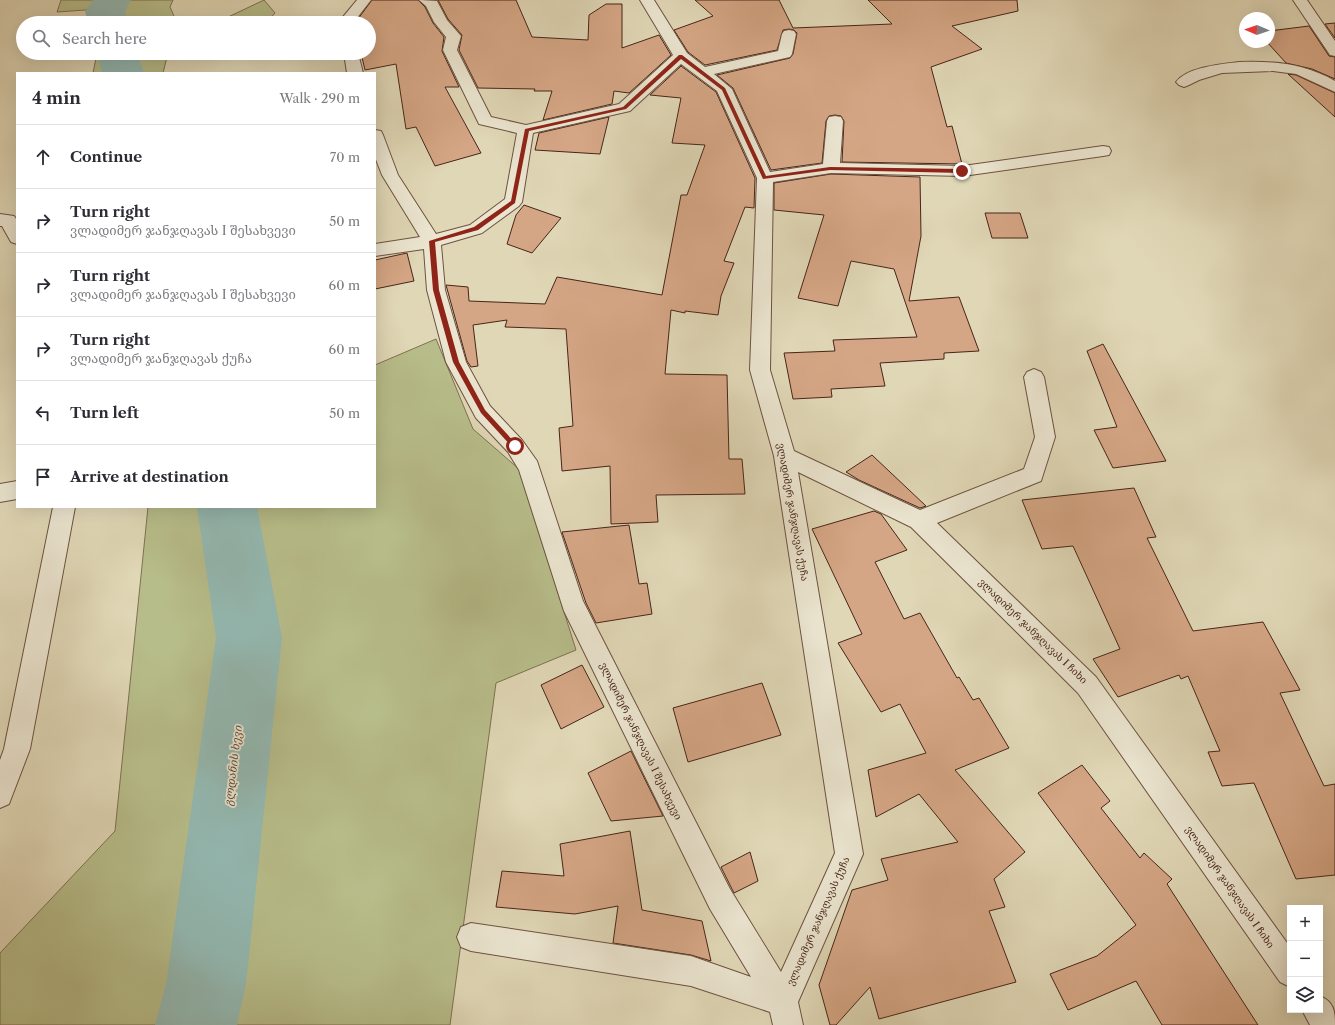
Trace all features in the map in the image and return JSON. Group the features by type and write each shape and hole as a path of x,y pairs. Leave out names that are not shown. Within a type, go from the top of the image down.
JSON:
{"street":[{"path":"351,16 364,0"},
{"path":"426,0 432,4 441,22 454,36 450,50 485,120 526,130 624,108 681,56"},
{"name":"ვლადიმერ ჯანჯღავას ქუჩა","path":"647,0 681,56 724,89 765,178 760,370 785,456 849,854 786,1013"},
{"path":"1300,0 1335,52"},
{"path":"702,72 785,54 789,34"},
{"path":"352,60 355,72"},
{"path":"1184,82 1190,77 1210,71 1246,67 1274,67 1297,70 1319,77 1335,87"},
{"path":"830,168 835,121"},
{"path":"376,250 432,241 476,229 513,202 526,130"},
{"path":"376,138 390,175 432,241"},
{"path":"765,178 830,168 962,171 1103,151"},
{"path":"0,220 8,220 16,236"},
{"name":"ვლადიმერ ჯანჯღავას I შესახვევი","path":"432,241 436,290 456,362 483,412 515,446 529,467 572,603 720,899 786,1013"},
{"path":"919,520 1033,475 1045,437 1034,377"},
{"name":"ვლადიმერ ჯანჯღავას I ჩიხი","path":"785,456 919,520 1088,685 1287,968"},
{"path":"0,493 16,490"},
{"path":"0,795 17,750 64,508"},
{"path":"470,937 691,971 786,1013"},
{"path":"1319,1013 1328,1025"}],"green space":[{"path":"61,0 173,0 170,7 174,16 100,16 100,9 57,12"},
{"path":"264,0 275,13 272,16 230,16"},
{"path":"96,60 166,60 163,72 93,72"},
{"path":"436,339 473,429 519,469 576,650 496,683 450,1025 0,1025 0,953 115,831 148,508 376,508 376,365"}],"building":[{"path":"372,0 418,0 425,7 433,23 444,37 442,51 459,87 445,87 481,153 435,166 416,127 406,129 396,64 365,70 363,60 376,60 376,16 360,16"},
{"path":"438,0 516,0 532,37 588,40 589,15 606,4 622,4 622,48 659,35 671,55 629,93 614,91 612,104 543,120 552,91 534,91 535,89 478,88 459,50 462,35 448,19"},
{"path":"695,0 779,0 793,28 892,24 868,0 1017,0 1018,11 952,26 982,49 931,67 947,127 952,126 962,164 842,162 844,121 841,116 835,115 829,116 826,121 822,163 771,170 733,88 717,75 790,58 793,54 797,33 794,30 783,30 777,50 705,65 688,52 674,30 713,16"},
{"path":"1335,23 1335,38 1325,24"},
{"path":"1309,26 1329,56 1335,57 1335,79 1312,69 1286,63 1272,48 1275,48 1275,30"},
{"path":"681,66 716,92 755,178 754,208 745,207 724,261 734,263 721,296 718,315 685,311 685,313 671,310 665,374 727,375 729,459 742,459 745,494 656,495 658,522 611,524 610,466 562,471 559,428 573,426 566,329 505,327 507,320 473,325 478,366 471,367 467,361 446,285 468,287 469,301 545,304 557,277 662,295 681,195 687,195 705,145 672,143 681,98 650,95"},
{"path":"1288,74 1296,75 1335,93 1335,117"},
{"path":"609,117 600,154 535,150 539,133"},
{"path":"831,174 920,177 921,236 909,301 959,297 979,351 944,353 944,359 880,363 885,386 831,389 832,397 793,399 784,353 835,351 833,340 917,337 894,269 851,261 838,306 798,298 824,215 774,210 774,183"},
{"path":"524,205 561,218 532,253 507,244 516,215"},
{"path":"985,213 1020,213 1028,238 992,238"},
{"path":"407,253 414,281 376,289 376,260"},
{"path":"1103,344 1166,461 1113,468 1094,430 1117,427 1087,351"},
{"path":"872,455 926,506 920,508 859,480 846,472"},
{"path":"1134,488 1156,537 1147,538 1193,631 1263,622 1300,690 1280,693 1324,786 1335,784 1335,875 1296,879 1254,783 1222,786 1208,752 1220,751 1188,676 1181,679 1179,675 1118,697 1093,659 1120,649 1073,546 1042,549 1022,500"},
{"path":"874,511 881,514 907,550 875,562 904,619 920,613 957,678 959,677 973,700 979,698 1009,748 955,770 1025,852 994,879 1005,907 989,911 1016,982 879,1019 870,987 836,1025 830,1025 819,985 852,890 888,880 881,859 958,842 919,794 876,817 868,770 926,753 900,704 881,712 838,643 862,634 812,529"},
{"path":"629,525 639,584 647,583 652,614 596,623 586,603 562,532"},
{"path":"582,665 604,707 561,729 541,685"},
{"path":"762,683 781,735 688,762 673,708"},
{"path":"631,751 663,816 611,821 588,773"},
{"path":"1082,765 1110,801 1101,808 1140,858 1144,853 1172,879 1167,884 1258,1025 1162,1025 1136,981 1068,1010 1050,974 1097,956 1136,925 1038,793"},
{"path":"630,831 642,910 702,921 711,961 691,955 613,943 618,906 575,914 496,907 502,871 564,876 560,844"},
{"path":"750,852 758,881 734,893 721,867"}],"waterway":[{"name":"გლდანის ხევი","path":"106,16 105,11 112,0"},
{"name":"გლდანის ხევი","path":"119,60 123,72"},
{"name":"გლდანის ხევი","path":"196,1025 206,984 249,638 227,508"}],"route":[{"path":"515,446 483,412 456,362 436,290 435,262 432,241 476,229 513,202 526,130 624,108 681,56 724,89 765,178 830,168 962,171"}]}
